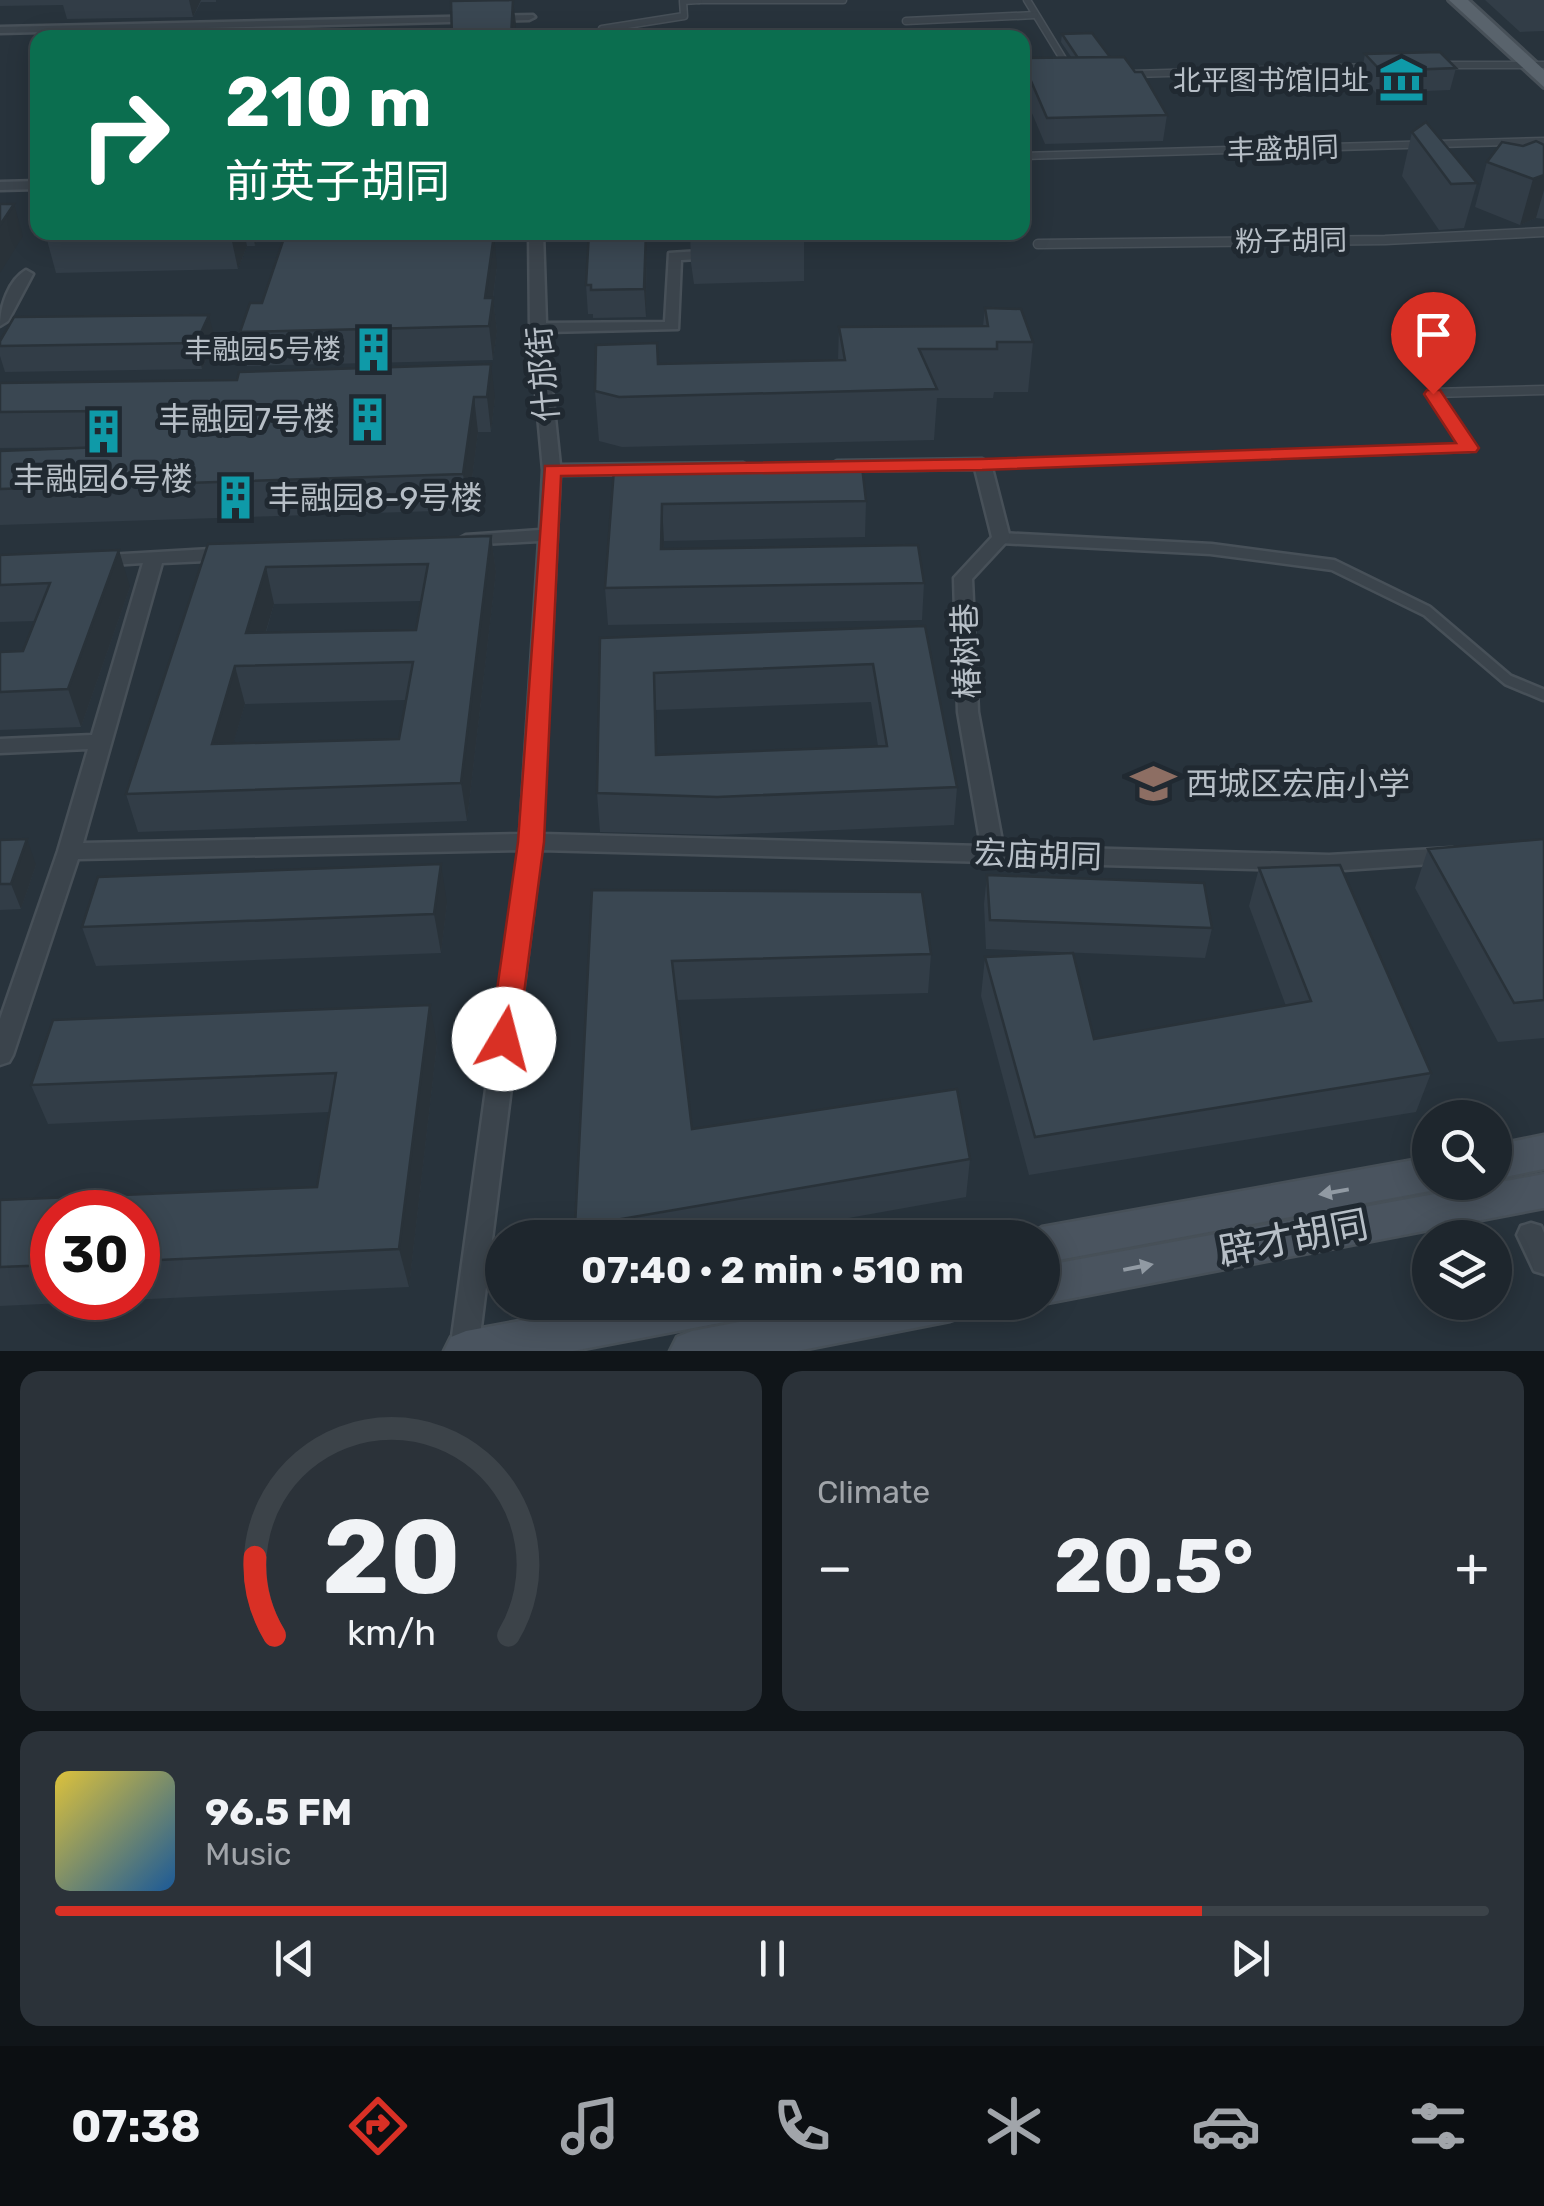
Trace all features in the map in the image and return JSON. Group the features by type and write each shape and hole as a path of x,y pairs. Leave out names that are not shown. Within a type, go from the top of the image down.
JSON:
{"main road":[{"path":"1458,0 1534,63 1544,81"},
{"path":"1512,1159 1544,1152"},
{"name":"辟才胡同","path":"1060,1242 1412,1177"},
{"name":"辟才胡同","path":"1060,1282 1544,1191"},
{"path":"465,1351 633,1320"},
{"path":"692,1351 855,1320"}],"street":[{"path":"0,30 529,18"},
{"path":"0,186 30,185"},
{"name":"什邡街","path":"465,1351 531,842 552,470 538,328 536,240"},
{"path":"538,328 673,326 674,256 729,254"},
{"path":"0,321 26,274"},
{"path":"825,466 982,464 1001,538"},
{"path":"552,470 767,467"},
{"path":"449,541 547,535"},
{"name":"椿树巷","path":"993,854 968,712 963,578 1001,538"},
{"path":"77,560 252,552"},
{"path":"2,1045 69,852 154,558"},
{"path":"0,746 100,742"},
{"name":"宏庙胡同","path":"69,852 531,842 1329,863 1486,854"},
{"path":"1531,1235 1544,1262"}],"lane":[{"path":"602,30 684,16 683,1 843,0"},
{"path":"1027,0 1074,76 1056,76"},
{"path":"906,20 1036,15"},
{"path":"1426,65 1534,63"},
{"path":"1113,75 1387,66"},
{"name":"丰盛胡同","path":"1030,156 1544,141"},
{"name":"粉子胡同","path":"1038,244 1385,240 1544,232"},
{"path":"982,464 1470,448 1433,394 1544,390"},
{"path":"1001,538 1210,549 1334,566 1427,611 1508,680 1544,695"}],"building":[{"path":"513,0 511,30 452,30 451,1"},
{"path":"1092,33 1110,57 1078,58 1062,34"},
{"path":"1440,52 1456,68 1381,71 1365,54"},
{"path":"1124,57 1135,72 1142,72 1167,115 1047,118 1030,81 1030,58"},
{"path":"1426,122 1477,183 1451,184 1412,132"},
{"path":"1536,141 1544,145 1544,175 1533,179 1487,162 1502,142 1523,146"},
{"path":"0,204 14,204 0,225"},
{"path":"283,240 493,240 485,298 493,298 489,326 240,332 250,303 262,303"},
{"path":"589,240 646,240 644,289 591,290 591,285 586,285"},
{"path":"985,308 1021,309 1033,342 997,342 997,349 919,349 937,389 619,397 595,391 596,345 657,343 658,364 845,360 839,327 988,326"},
{"path":"209,315 196,343 0,346 14,317"},
{"path":"491,364 487,397 474,397 463,474 0,489 0,451 103,447 103,411 0,412 0,383 237,380 239,372"},
{"path":"862,466 866,501 662,504 661,549 918,545 924,583 605,588 614,469"},
{"path":"491,536 461,783 126,794 208,544","holes":["428,564 416,630 246,633 266,567","413,662 399,739 212,744 235,666"]},
{"path":"119,550 68,689 0,692 0,652 23,651 50,583 0,585 0,555"},
{"path":"925,626 957,787 717,797 597,793 600,638","holes":["873,664 887,746 656,755 654,673"]},
{"path":"27,839 11,884 0,884 0,840"},
{"path":"1544,839 1544,1000 1514,1003 1428,849"},
{"path":"441,864 434,914 82,927 98,877"},
{"path":"1340,865 1431,1073 1035,1137 985,957 1073,953 1094,1039 1311,1001 1259,868"},
{"path":"987,875 1204,883 1212,928 990,920"},
{"path":"592,890 922,892 931,954 672,961 692,1129 957,1089 970,1159 616,1220 575,1220"},
{"path":"430,1005 399,1249 160,1260 160,1193 317,1187 336,1073 31,1085 53,1020"},
{"path":"30,1199 30,1266 0,1267 0,1200"}],"place":[{"name":"北平图书馆旧址","path":"1402,80"},
{"name":"丰融园5号楼","path":"374,349"},
{"name":"丰融园7号楼","path":"368,419"},
{"name":"丰融园6号楼","path":"103,431"},
{"name":"丰融园8-9号楼","path":"235,498"},
{"name":"西城区宏庙小学","path":"1153,784"}],"route":[{"path":"504,1039 531,842 552,470 982,464 1470,448 1433,394"}]}
